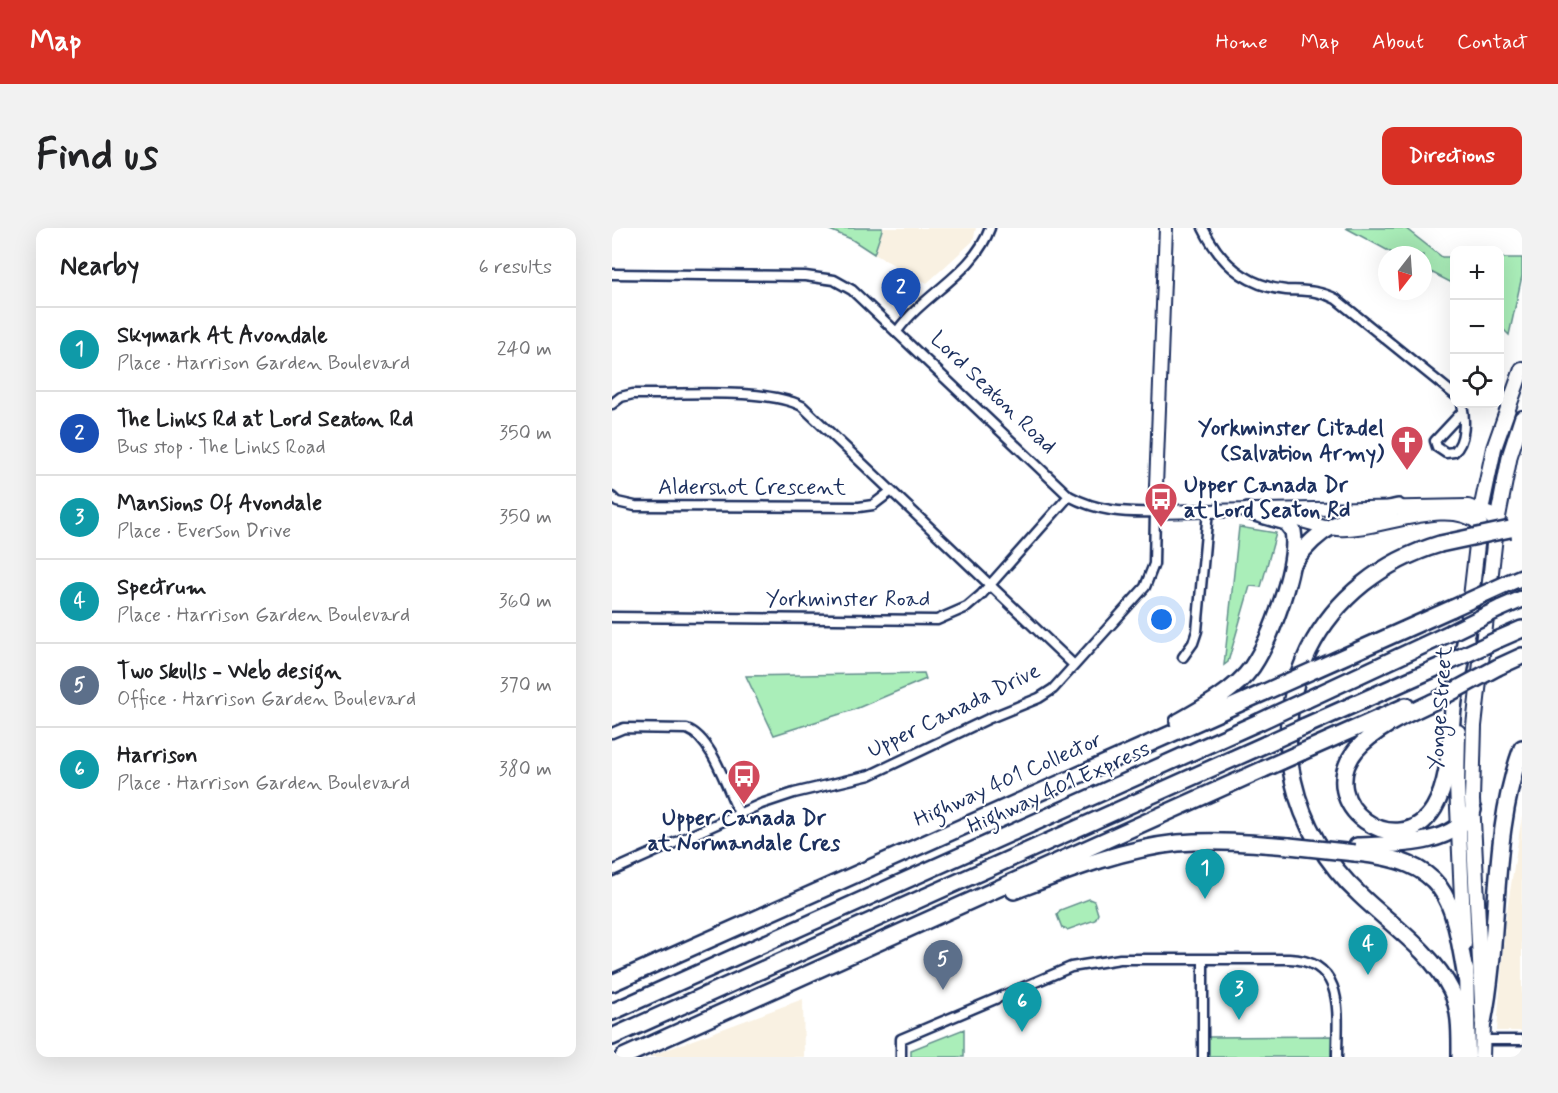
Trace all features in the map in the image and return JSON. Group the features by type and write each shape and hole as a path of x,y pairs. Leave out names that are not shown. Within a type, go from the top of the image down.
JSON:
{"highway":[{"path":"1291,565 1305,547 1327,527 1342,520 1398,507"},
{"path":"1107,760 1190,715 1228,690 1252,668 1269,635 1291,565 1295,539 1289,526 1280,519 1248,511"},
{"path":"1460,1057 1458,1010 1446,982 1427,957 1352,887 1321,849 1298,800 1288,746 1291,706 1299,674 1315,640 1332,614 1353,592 1377,573 1405,557 1440,544 1509,528"},
{"name":"Highway 401 Collector","path":"612,983 1107,760 1515,580"},
{"name":"Highway 401 Express","path":"612,1012 1258,722 1522,599"},
{"name":"Highway 401 Express","path":"612,1037 1522,629"},
{"path":"1438,695 1374,734 1350,759 1345,776 1346,796 1357,815 1370,825 1391,831 1413,827 1428,815 1438,801 1444,781 1454,701 1466,638"},
{"path":"623,1057 1302,752 1438,695 1522,656"},
{"path":"1483,1022 1490,987 1493,932 1507,807 1522,748"},
{"path":"1355,850 1403,843 1459,828 1473,810"},
{"path":"751,999 792,987 973,907 1105,858 1185,843 1227,842 1355,850 1406,862 1437,883 1454,912 1466,978"}],"main road":[{"name":"Yonge Street","path":"1468,1057 1457,743 1466,638 1481,510 1494,448 1522,369"},
{"name":"Yonge Street","path":"1482,1057 1483,1022 1473,810 1474,726 1509,528 1510,455 1522,418"}],"street":[{"path":"898,330 928,298 971,261 990,228"},
{"name":"Upper Canada Drive","path":"613,868 739,813 794,793 860,779 888,768 990,718 1039,698 1053,689 1145,587 1154,564 1166,228"},
{"path":"1203,228 1225,261 1246,279 1285,290 1317,291 1336,299 1450,390"},
{"name":"Lord Seaton Road","path":"612,274 821,278 852,290 898,330 1070,496 1086,505 1108,511 1248,511 1467,506 1481,510"},
{"name":"Aldershot Crescent","path":"612,404 621,397 633,394 779,396 802,406 890,492 1074,664"},
{"path":"1463,407 1462,442 1454,452 1446,453 1437,447 1435,441 1463,407"},
{"name":"Aldershot Crescent","path":"612,497 617,502 635,506 859,507 873,505 890,492"},
{"name":"Yorkminster Road","path":"612,617 938,620 967,608 1070,496"},
{"path":"1481,510 1509,528"},
{"path":"1183,657 1193,643 1197,631 1208,511"},
{"name":"Lord Seaton Road","path":"1248,511 1278,515 1327,527 1356,528 1413,516 1466,514 1480,525"},
{"path":"612,733 633,728 687,729 696,732 706,743 739,813"},
{"path":"901,1057 901,1039 1071,967 1120,959 1293,959 1305,961 1320,969 1330,981 1336,995 1337,1057"},
{"path":"1203,959 1203,1057"},
{"path":"1483,1040 1522,1040"}],"shaded area":[{"path":"883,228 976,228 973,241 927,283 874,254"},
{"path":"1522,816 1522,1031 1497,1031 1505,923"},
{"path":"803,999 804,1057 647,1057 663,1051"}],"green space":[{"path":"825,228 882,228 882,230 874,254 851,239"},
{"path":"1346,228 1405,228 1428,246 1379,246"},
{"path":"1432,249 1442,257 1450,257 1450,282 1432,273"},
{"path":"1504,258 1522,258 1522,276 1509,335 1504,330"},
{"path":"1239,527 1276,533 1261,587 1250,586 1228,662 1224,665"},
{"path":"924,673 926,679 853,710 774,735 746,676"},
{"path":"1089,899 1094,901 1098,914 1095,920 1067,930 1062,928 1057,915 1060,910"},
{"path":"964,1029 964,1057 911,1057 911,1050"},
{"path":"1331,1036 1331,1057 1208,1057 1208,1037"}],"place":[{"name":"The Links Rd at Lord Seaton Rd","path":"901,318"},
{"name":"Yorkminster Citadel (Salvation Army)","path":"1407,471"},
{"name":"Upper Canada Dr at Lord Seaton Rd","path":"1161,528"},
{"name":"Upper Canada Dr at Normandale Cres","path":"744,805"},
{"name":"Skymark At Avondale","path":"1205,899"},
{"name":"Spectrum","path":"1368,975"},
{"name":"Two skulls - Web design","path":"943,990"},
{"name":"Mansions Of Avondale","path":"1239,1020"},
{"name":"Harrison","path":"1022,1032"}]}
